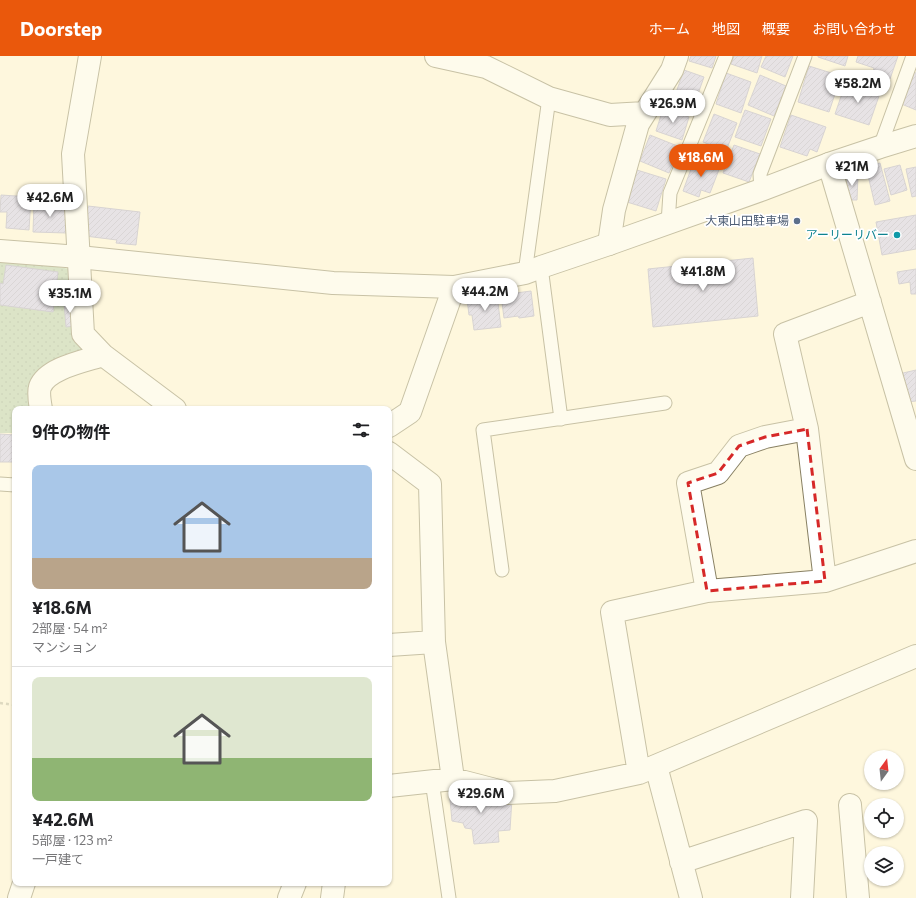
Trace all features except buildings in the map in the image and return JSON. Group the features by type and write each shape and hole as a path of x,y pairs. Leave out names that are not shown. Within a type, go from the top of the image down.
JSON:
{"street":[{"path":"90,56 73,154 83,334 103,355 171,406"},
{"path":"436,56 486,67 548,98 610,115 645,113"},
{"path":"609,244 614,210 638,124 672,70 677,56"},
{"path":"0,251 79,257 333,284 454,287 533,270 761,190 830,164 916,136"},
{"path":"830,164 916,459"},
{"path":"392,424 410,412 454,287"},
{"path":"825,581 807,429 785,334 870,302"},
{"path":"41,406 40,388 46,378 62,368 103,355"},
{"path":"707,591 688,483 718,473 739,446 765,437 807,429"},
{"path":"392,455 430,484 434,642 442,780"},
{"path":"691,898 681,862 647,770 612,612 707,591 825,581 916,552"},
{"path":"392,645 434,642"},
{"path":"392,786 442,780 507,793 555,791 647,770 916,656"},
{"path":"850,804 858,898"},
{"path":"681,862 806,820 802,898"},
{"path":"19,898 23,886"},
{"path":"289,898 294,886"},
{"path":"332,898 334,886"}],"lane":[{"path":"668,223 670,193 726,56"},
{"path":"761,190 760,174 805,56"},
{"path":"880,147 913,56"},
{"path":"548,98 533,270 561,419"},
{"path":"502,570 483,430 665,403"},
{"path":"0,484 12,485"},
{"path":"442,780 449,898"}],"path":[{"path":"0,703 12,705"}],"highlighted area":[{"path":"807,429 825,581 707,591 688,483 718,473 739,446 765,437"}],"green space":[{"path":"0,261 33,263 70,269 95,353 35,376 28,389 30,406 12,406 12,433 0,433"}],"place":[{"name":"大東山田駐車場","path":"797,221"},
{"name":"アーリーリバー","path":"897,235"}]}
